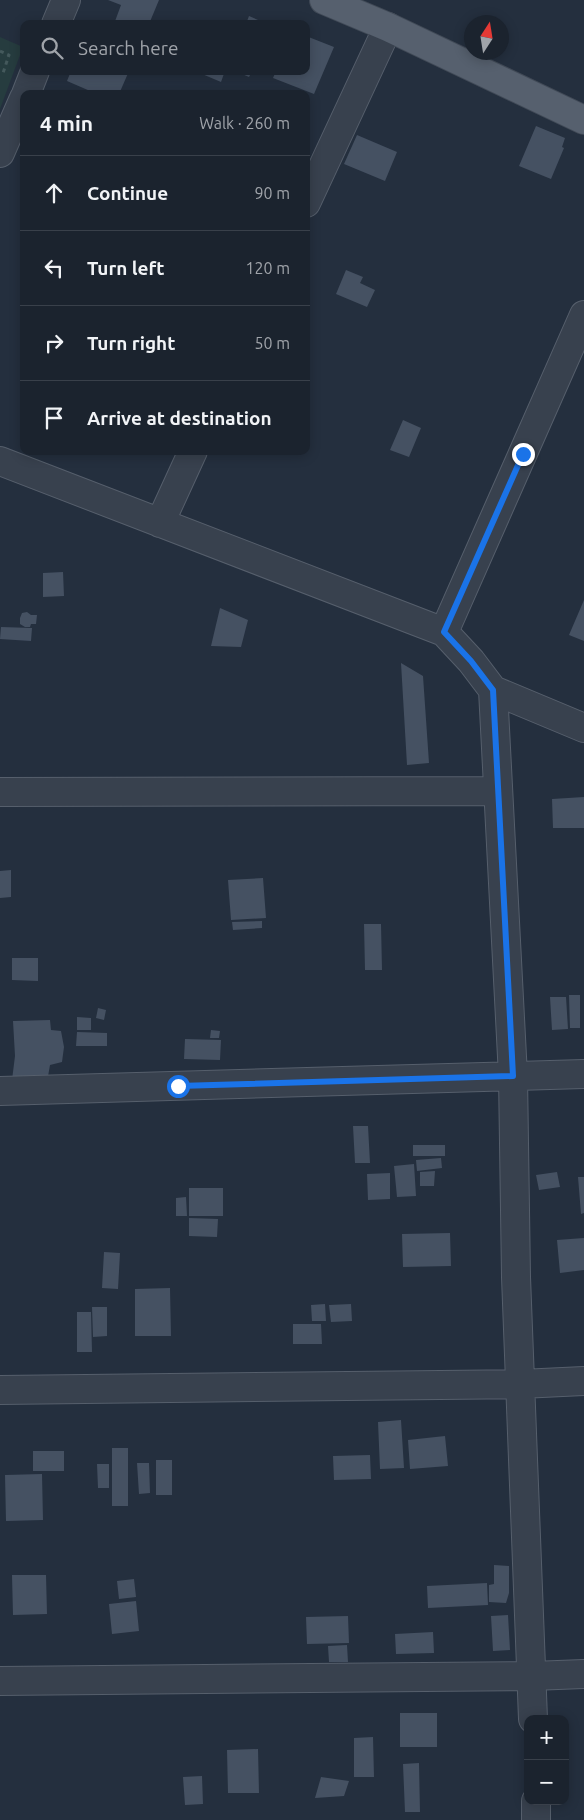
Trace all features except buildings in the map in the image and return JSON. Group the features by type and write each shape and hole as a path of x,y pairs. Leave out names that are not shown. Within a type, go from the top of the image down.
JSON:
{"main road":[{"path":"325,0 388,27 584,120"}],"street":[{"path":"58,20 66,0"},
{"path":"310,194 388,27"},
{"path":"28,90 33,75"},
{"path":"0,153 20,107"},
{"path":"444,632 584,315"},
{"path":"160,523 191,455"},
{"path":"0,461 444,632 471,661 493,690 584,728"},
{"path":"493,690 513,1076 516,1277 533,1715"},
{"path":"0,792 497,791"},
{"path":"0,1091 584,1074"},
{"path":"0,1390 520,1384 584,1381"},
{"path":"0,1681 584,1674"},
{"path":"536,1805 536,1820"}],"path":[{"path":"0,51 9,55 0,81"}],"green space":[{"path":"0,37 20,46 20,55 0,109"}],"route":[{"path":"178,1086 513,1076 493,690 471,661 444,632 523,454"}]}
